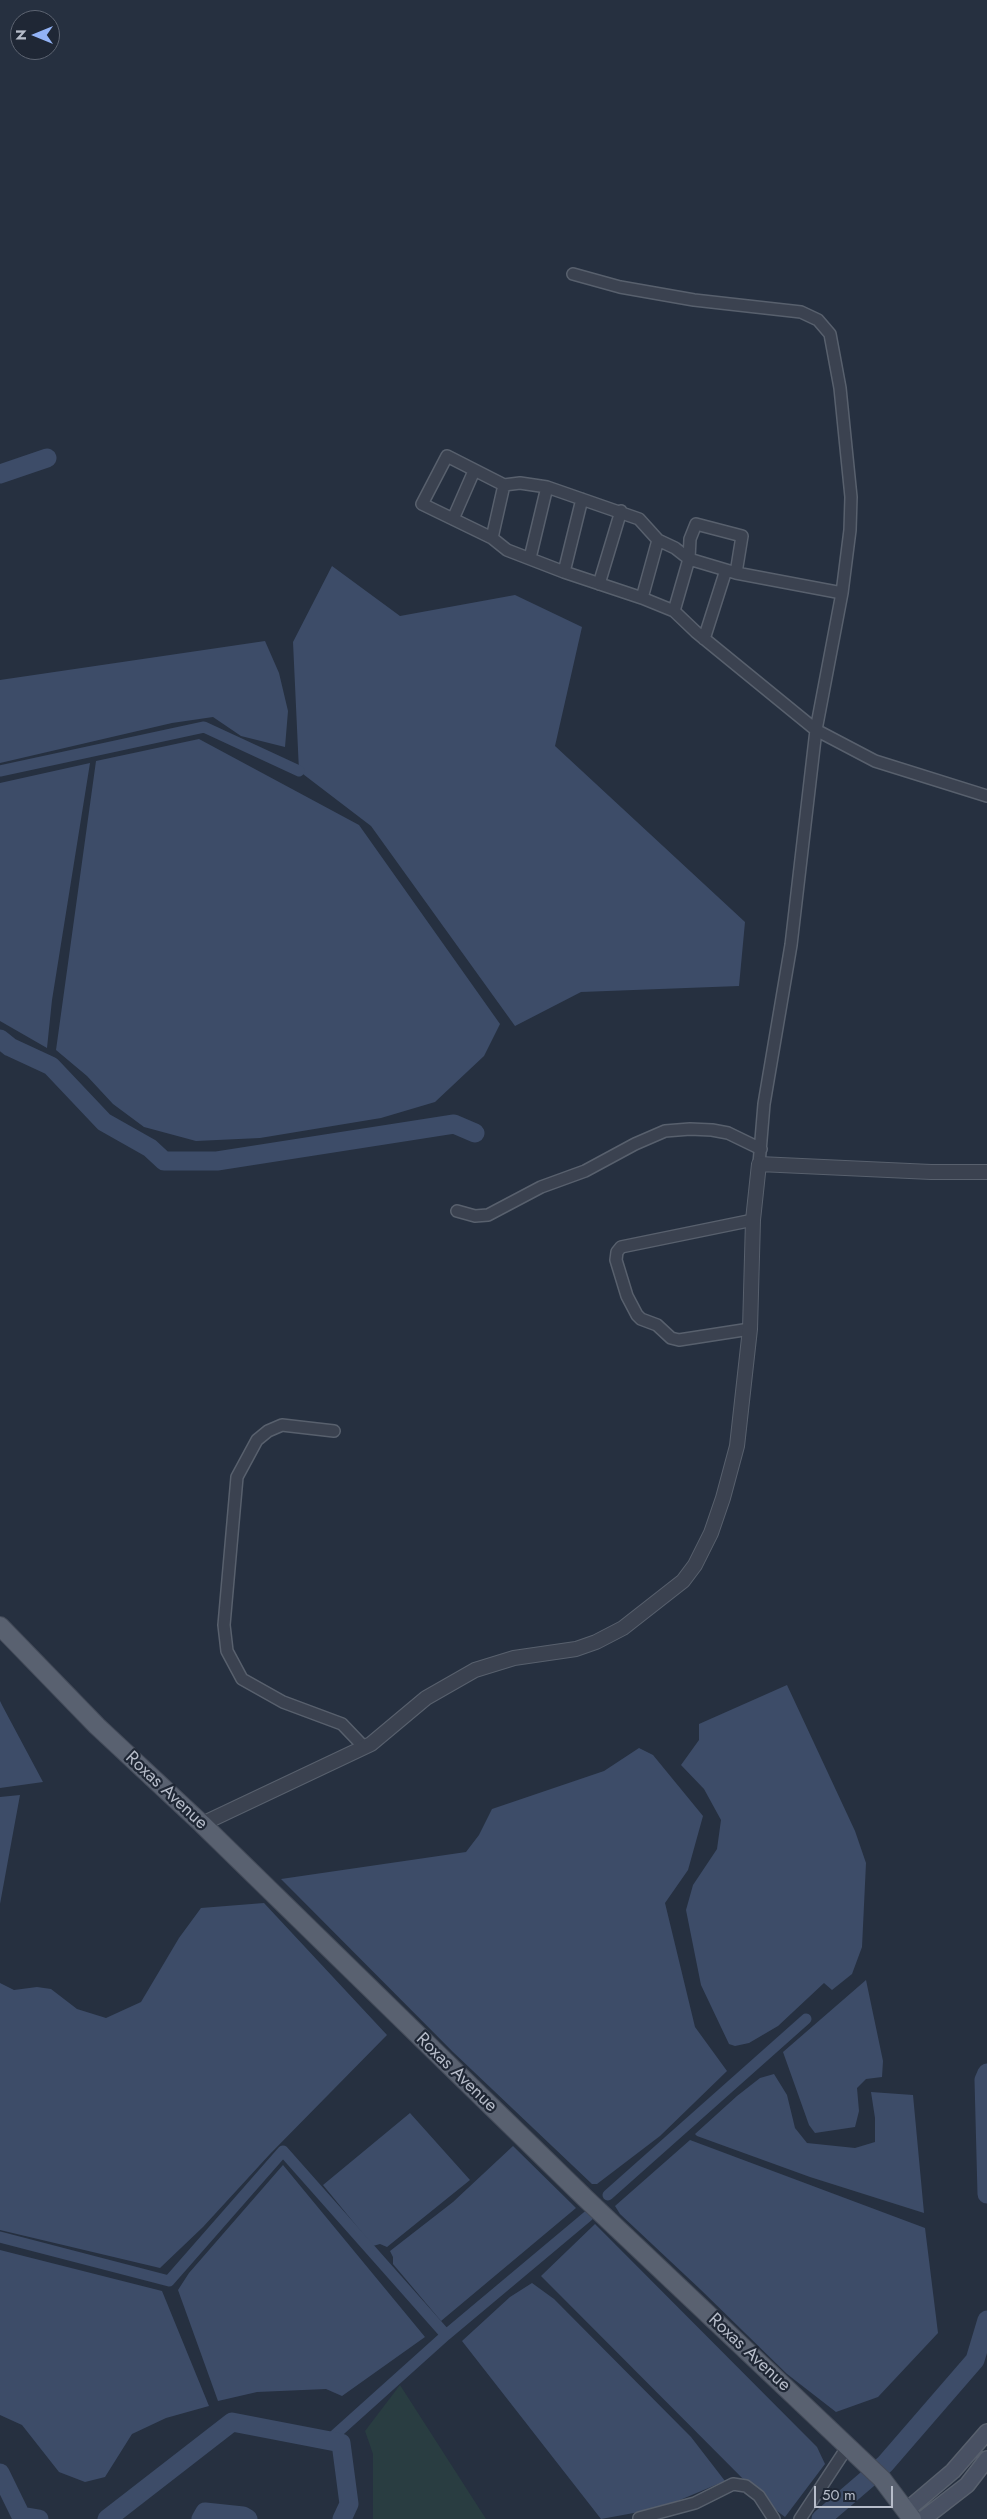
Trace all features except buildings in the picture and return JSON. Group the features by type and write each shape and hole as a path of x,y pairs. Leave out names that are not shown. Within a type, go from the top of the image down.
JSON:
{"main road":[{"name":"Roxas Avenue","path":"0,1626 97,1726 202,1824 584,2197 882,2479 910,2515"},
{"path":"910,2515 953,2471 987,2432"},
{"path":"924,2519 967,2485 987,2459"}],"street":[{"path":"202,1824 364,1747 385,1733 426,1698 449,1683 497,1662 576,1650 623,1628 683,1581 695,1565 711,1533 737,1446 750,1329 753,1220 764,1104 791,945 816,730 842,593 850,530 851,498 840,388 830,334 818,320 800,312 694,300 620,287 573,274"},
{"path":"842,593 731,571 689,559 675,548 658,540 639,518 547,488 520,483 504,485 447,456 422,504 492,538 507,550 674,611 704,639 816,730 875,760 987,796"},
{"path":"453,518 474,471"},
{"path":"492,538 504,485"},
{"path":"530,558 547,488"},
{"path":"564,572 582,499"},
{"path":"599,584 621,512"},
{"path":"674,611 689,559 690,539 696,524 742,536 731,571 704,639"},
{"path":"642,598 658,540"},
{"path":"457,1212 475,1216 488,1215 541,1187 585,1171 635,1144 665,1131 690,1129 728,1133 761,1149"},
{"path":"759,1164 931,1172 987,1172"},
{"path":"750,1329 678,1340 671,1338 657,1325 636,1315 627,1296 616,1260 617,1252 621,1247 753,1220"},
{"path":"334,1431 282,1425 268,1431 257,1440 237,1476 224,1625 227,1651 242,1679 283,1702 342,1724 364,1747"},
{"path":"800,2519 851,2449"},
{"path":"639,2518 695,2503 733,2484 746,2486 759,2496 774,2519"}],"green space":[{"path":"400,2385 486,2519 373,2519 373,2454 365,2431"}],"water":[{"path":"332,566 400,616 515,595 582,627 555,746 745,922 739,986 581,992 515,1026 371,826 299,771 293,642"},
{"path":"265,641 279,673 288,711 285,747 241,736 213,717 172,723 0,763 0,680"},
{"path":"199,739 359,825 500,1024 484,1056 435,1102 381,1118 260,1138 196,1141 144,1127 113,1104 87,1076 56,1050 96,761"},
{"path":"90,763 52,1000 47,1048 0,1021 0,783"},
{"path":"787,1685 855,1831 866,1863 862,1947 852,1974 832,1990 824,1983 778,2026 749,2043 735,2046 729,2044 701,1985 686,1910 693,1885 717,1849 721,1820 704,1789 681,1765 699,1740 699,1724"},
{"path":"0,1701 3,1707 43,1782 0,1788"},
{"path":"639,1748 653,1755 703,1816 688,1870 665,1903 695,2027 727,2071 660,2136 597,2184 592,2184 453,2052 281,1879 466,1852 479,1835 492,1809 604,1771"},
{"path":"20,1795 0,1904 0,1797"},
{"path":"264,1903 387,2035 270,2154 203,2227 160,2268 0,2230 0,1983 14,1990 37,1987 51,1989 77,2009 106,2018 141,2002 179,1938 201,1908"},
{"path":"866,1980 883,2061 882,2077 866,2079 857,2088 859,2111 855,2127 815,2133 809,2125 783,2052"},
{"path":"774,2074 787,2095 795,2128 807,2143 855,2148 875,2142 875,2118 871,2092 913,2095 924,2213 810,2177 695,2134 760,2078"},
{"path":"410,2113 470,2180 387,2247 380,2244 373,2246 323,2185"},
{"path":"690,2140 925,2228 938,2333 878,2397 836,2412 787,2374 620,2214 615,2206"},
{"path":"513,2146 576,2208 441,2321 393,2264 393,2257 390,2251 453,2202"},
{"path":"283,2165 425,2337 342,2396 326,2389 257,2392 218,2401 178,2290 189,2273"},
{"path":"595,2224 817,2447 825,2464 785,2517 769,2505 541,2276"},
{"path":"0,2250 162,2291 209,2406 166,2418 132,2434 105,2477 85,2482 59,2472 22,2425 0,2415"},
{"path":"532,2283 554,2299 691,2437 725,2481 661,2508 601,2519 462,2341 510,2297"}],"waterway":[{"path":"0,474 47,458"},
{"path":"0,771 204,727 299,771"},
{"path":"0,1039 10,1047 51,1066 104,1122 150,1148 164,1161 217,1161 454,1124 475,1133"},
{"path":"608,2195 806,2019"},
{"path":"987,2073 984,2080 987,2194"},
{"path":"0,2237 169,2281 283,2151 446,2335"},
{"path":"328,2441 446,2335 588,2216"},
{"path":"821,2519 885,2464 975,2360 987,2320"},
{"path":"107,2519 232,2422 341,2443 349,2504 342,2519"},
{"path":"0,2473 21,2516 39,2519"},
{"path":"201,2519 205,2512 243,2516 248,2519"}]}
